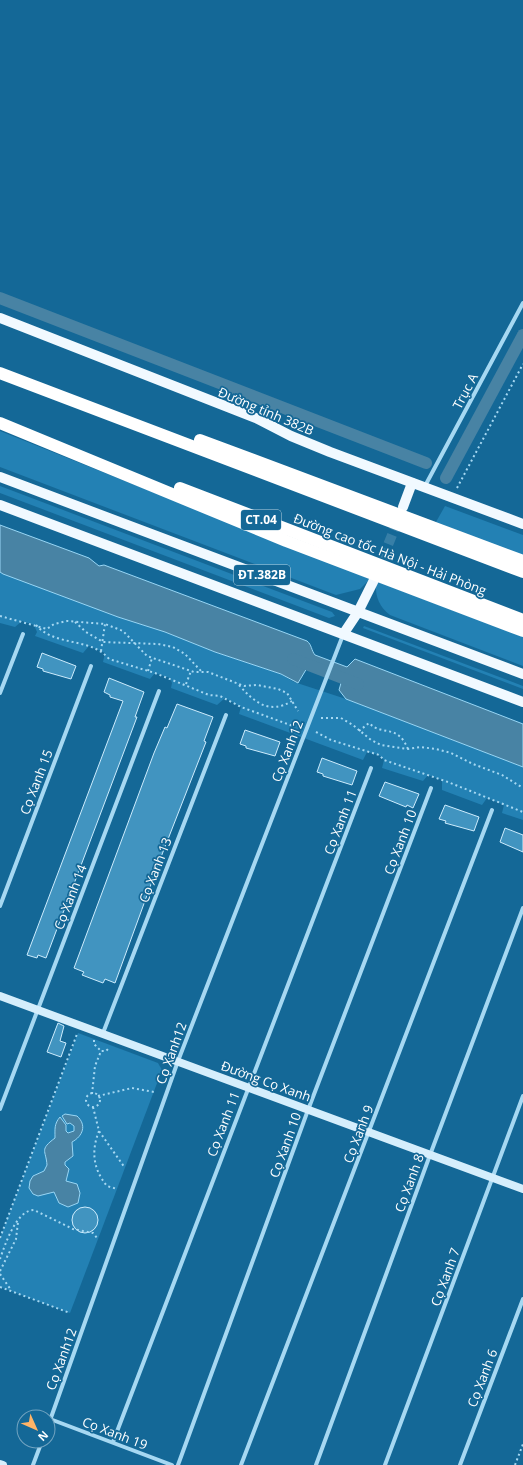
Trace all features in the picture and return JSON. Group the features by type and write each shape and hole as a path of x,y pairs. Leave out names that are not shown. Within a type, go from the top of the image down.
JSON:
{"highway":[{"path":"0,368 342,492 523,560"},
{"path":"0,373 523,572"},
{"name":"Đường cao tốc Hà Nội - Hải Phòng","path":"0,419 523,620"},
{"path":"0,423 286,541 523,631"}],"main road":[{"name":"Đường tỉnh 382B","path":"0,318 258,419 291,436 424,488 523,524"},
{"name":"ĐT.382B","path":"0,477 523,674"},
{"path":"403,507 412,483"},
{"name":"ĐT.382B","path":"0,505 344,633 523,702"},
{"path":"344,633 358,612 374,580"}],"street":[{"name":"Trục A","path":"424,488 523,302"},
{"name":"Cọ Xanh12","path":"54,1409 178,1061 320,691 344,633"},
{"path":"0,693 22,634"},
{"name":"Cọ Xanh 15","path":"0,906 91,666"},
{"name":"Cọ Xanh 14","path":"0,1109 158,691"},
{"name":"Cọ Xanh 13","path":"103,1033 226,715"},
{"name":"Cọ Xanh 11","path":"112,1442 371,768"},
{"name":"Cọ Xanh 10","path":"178,1465 308,1110 432,788"},
{"name":"Cọ Xanh 9","path":"241,1465 370,1133 492,810"},
{"name":"Cọ Xanh 8","path":"316,1465 523,908"},
{"name":"Đường Cọ Xanh","path":"0,996 523,1189"},
{"name":"Cọ Xanh 7","path":"385,1465 523,1096"},
{"name":"Cọ Xanh 6","path":"460,1465 523,1299"},
{"name":"Cọ Xanh 19","path":"56,1421 172,1465"},
{"path":"33,1465 39,1449"}],"path":[{"path":"451,498 523,364"},
{"path":"0,616 47,629 54,624 74,621 105,624 123,631 147,656 191,671 201,671 244,686 257,685 278,689 287,693 298,711"},
{"path":"74,621 86,632 103,642 135,643 173,647 185,654 201,671"},
{"path":"101,651 105,624"},
{"path":"36,625 49,636 93,647 101,651 109,659 186,684 293,726"},
{"path":"148,671 152,658"},
{"path":"186,684 191,671"},
{"path":"238,683 255,702 266,707 283,707 292,701"},
{"path":"321,718 341,718 371,740 381,745 408,749 436,749 451,753 473,764 502,775 523,788"},
{"path":"359,731 369,723 377,729 394,732 405,742 408,749"},
{"path":"316,732 331,740 379,755 384,760 448,782 523,812"},
{"path":"0,1238 78,1033"},
{"path":"94,1039 94,1044 101,1051"},
{"path":"101,1051 106,1051 111,1046"},
{"path":"92,1094 95,1066 101,1051"},
{"path":"92,1094 98,1096 132,1088 154,1092"},
{"path":"92,1094 87,1097 86,1101 88,1105 94,1107"},
{"path":"94,1107 99,1102 98,1096"},
{"path":"94,1107 99,1131 125,1168"},
{"path":"99,1131 94,1150 95,1167 99,1177 107,1186 117,1189"},
{"path":"0,1260 13,1227 24,1212 34,1210 73,1229 93,1233 98,1239"},
{"path":"12,1291 0,1272 16,1239 18,1222"},
{"path":"0,1287 70,1313"},
{"path":"515,1465 523,1444"}],"shaded area":[{"path":"0,431 370,579 360,589 336,595 0,467"},
{"path":"0,486 332,612 335,616 329,618 0,493"},
{"path":"445,506 523,535 523,556 436,522"},
{"path":"0,525 89,558 99,566 104,565 307,641 315,655 347,667 355,659 523,724 523,767 346,699 339,690 343,676 310,663 298,683 281,674 215,652 165,632 118,617 3,574 0,572"},
{"path":"0,572 118,617 165,632 215,652 281,674 294,682 346,699 523,767 523,820 502,813 504,805 487,798 482,805 442,790 442,780 428,775 423,781 382,768 384,760 379,755 367,752 363,760 239,714 241,707 225,698 217,705 171,688 172,683 170,678 155,673 150,679 103,662 105,653 89,646 83,653 35,636 37,632 34,625 22,621 15,627 0,623"},
{"path":"376,581 523,637 523,666 390,615 386,612 378,600"},
{"path":"364,626 523,686 523,689 363,628"},
{"path":"78,1033 158,1063 162,1070 70,1313 0,1287 0,1238"},
{"path":"65,1114 77,1116 83,1127 79,1137 72,1142 73,1156 65,1162 65,1165 69,1169 66,1181 77,1184 80,1193 78,1203 68,1207 59,1203 54,1192 38,1196 33,1194 29,1188 30,1181 33,1176 44,1171 47,1165 45,1148 55,1138 56,1124 60,1117 66,1125 66,1131 68,1133 74,1131 74,1126 70,1123 67,1124 62,1116"}],"building":[{"path":"42,653 76,666 71,679 43,671 43,669 37,667"},
{"path":"109,678 144,692 135,717 137,717 46,958 38,955 37,958 27,955 123,701 110,697 110,695 104,692"},
{"path":"177,704 213,717 204,741 206,742 161,857 115,983 105,979 103,983 82,975 84,972 74,968 154,753"},
{"path":"245,730 280,742 275,756 246,748 246,746 240,744"},
{"path":"322,758 357,771 352,785 323,776 323,774 317,772"},
{"path":"385,782 419,794 413,808 407,805 406,807 379,796"},
{"path":"445,805 479,817 474,831 445,823 446,821 439,819"},
{"path":"505,828 523,835 523,852 500,842"},
{"path":"58,1023 64,1026 60,1041 66,1043 61,1057 47,1052"},
{"path":"85,1207 94,1211 98,1220 94,1229 85,1233 76,1229 72,1220 76,1211"}],"waterway":[{"path":"0,298 426,463"},
{"path":"446,478 523,335"},
{"path":"293,659 358,684"}],"tunnel":[{"path":"377,572 399,518"}]}
